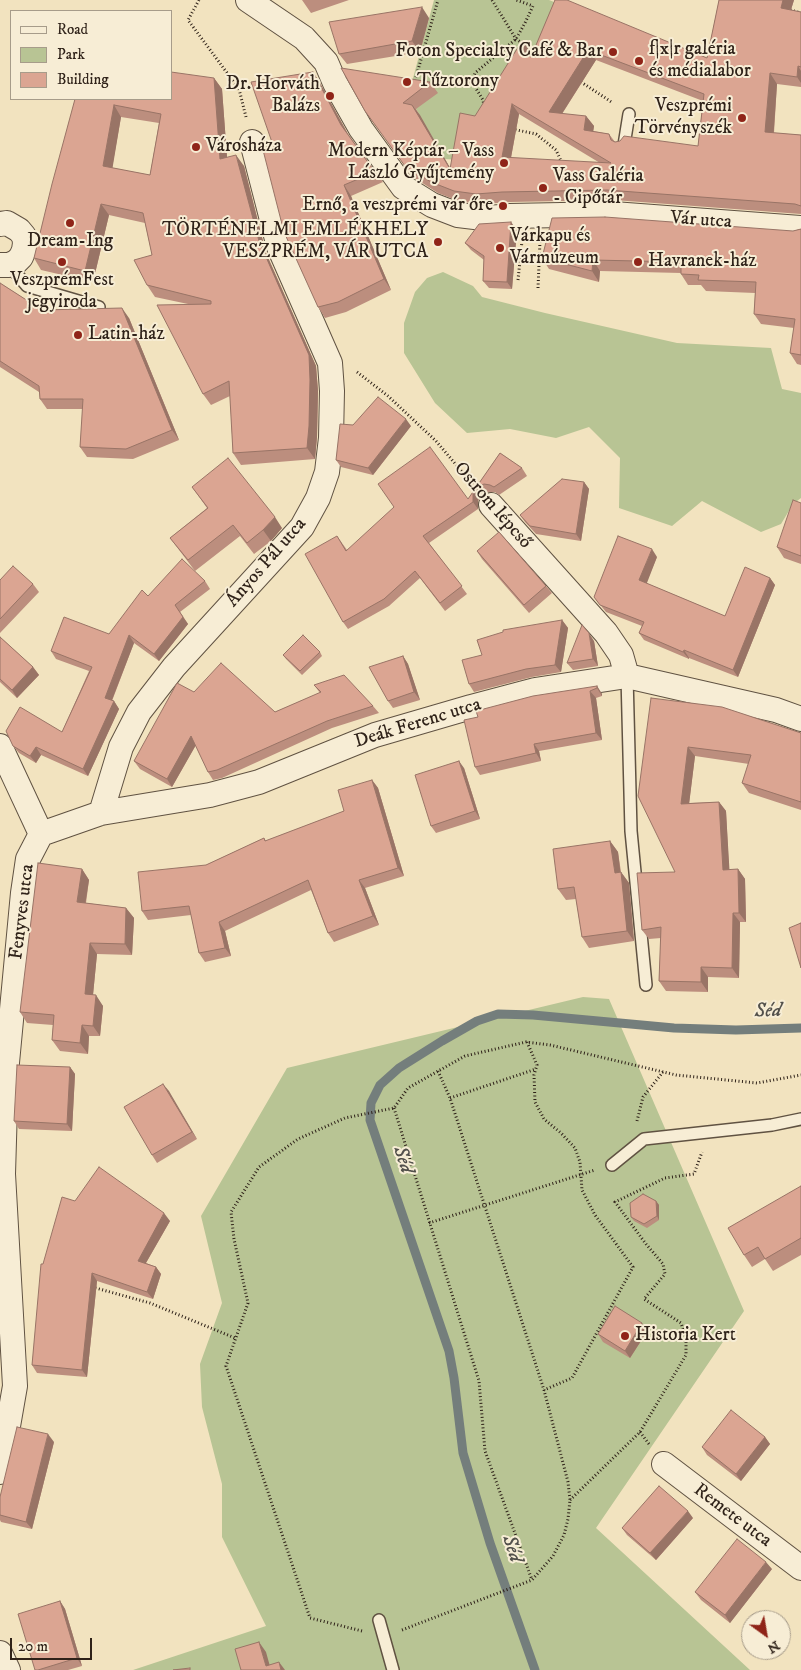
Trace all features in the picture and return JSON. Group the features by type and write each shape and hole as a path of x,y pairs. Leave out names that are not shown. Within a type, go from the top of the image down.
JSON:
{"street":[{"name":"Vár utca","path":"248,0 304,38 326,62 335,83 361,129 403,187 432,205 458,215 483,218 615,207 801,228"},
{"name":"Ányos Pál utca","path":"101,813 121,747 139,712 174,667 302,527 318,498 327,472 331,438 332,391 330,363 279,247 252,142"},
{"path":"0,224 14,226 24,236 25,243 21,257 5,265"},
{"name":"Ostrom lépcső","path":"490,505 606,633 621,655 627,676"},
{"name":"Deák Ferenc utca","path":"42,834 101,813 210,795 259,782 375,735 471,707 535,690 627,676 776,710 801,719"},
{"path":"0,746 42,834"},
{"name":"Fenyves utca","path":"0,1472 15,1386 3,1174 6,1073 23,893 28,860 42,834"},
{"name":"Remete utca","path":"664,1464 801,1568"},
{"path":"0,1654 8,1670"}],"lane":[{"path":"624,145 629,114"},
{"path":"5,265 27,286 99,307"},
{"path":"627,676 631,831 646,985"},
{"path":"612,1165 644,1139 772,1125 801,1119"},
{"path":"379,1620 393,1670"}],"path":[{"path":"199,0 188,20 239,88"},
{"path":"420,85 413,83 438,0"},
{"path":"492,0 516,39 540,55"},
{"path":"480,111 484,107 483,100 472,82 475,72 516,39 532,6 516,0"},
{"path":"784,8 801,12"},
{"path":"572,77 629,114"},
{"path":"429,85 472,82"},
{"path":"508,128 536,134 556,150 563,172"},
{"path":"518,280 519,216"},
{"path":"519,216 538,288"},
{"name":"Ostrom lépcső","path":"330,363 361,373 388,396 436,441 490,505"},
{"path":"526,1042 537,1065 534,1084 535,1102 544,1119 575,1148 580,1162 582,1190 595,1215 633,1267 572,1378 544,1390"},
{"path":"438,1071 450,1098 544,1390 568,1482 570,1500 564,1535 553,1556 532,1580 384,1636 310,1618 226,1366 248,1303 234,1239 231,1212 259,1167 298,1139 345,1118 394,1108 408,1088 438,1071 465,1056 526,1042 550,1045 676,1075 757,1083 801,1075"},
{"path":"450,1098 536,1069"},
{"path":"644,1139 636,1126 643,1097 663,1072"},
{"path":"394,1108 479,1381 485,1452 532,1580"},
{"path":"429,1223 612,1165"},
{"path":"570,1500 640,1432 686,1355 686,1338 681,1323 644,1299 665,1274 663,1264 615,1202 665,1178 694,1174"},
{"path":"88,1286 106,1289 150,1303 235,1338"}],"green space":[{"path":"434,0 549,0 564,6 545,52 461,160 445,159 416,109 412,82"},
{"path":"443,272 473,286 482,297 545,313 677,343 771,348 782,389 801,393 801,498 793,504 781,524 761,532 702,501 672,526 619,508 620,458 589,427 556,438 510,429 467,433 435,403 404,353 404,323 415,292 427,278"},
{"path":"583,997 609,999 744,1311 596,1528 750,1670 133,1670 266,1626 222,1537 222,1484 202,1407 200,1364 222,1303 201,1216 287,1068"}],"building":[{"path":"555,0 567,0 707,58 719,0 783,0 781,8 801,12 801,67 798,66 797,77 770,73 765,132 801,135 801,206 795,204 607,190 476,194 454,191 431,182 405,166 365,111 341,68 430,82 403,103 412,105 450,169 460,113 475,116 522,41 521,52 531,57","holes":["588,50 704,94 698,146 624,136 620,141 615,142 611,140 609,134 584,130 586,116 549,112","512,104 611,163 502,157"]},
{"path":"422,7 412,41 339,54 329,22"},
{"path":"172,72 214,78 220,159 236,155 259,241 309,355 310,380 307,448 233,453 229,381 203,394 157,305 211,304 211,301 147,285 134,260 152,255 143,213 101,204 85,271 34,258 75,100 172,100","holes":["114,105 161,114 150,175 103,166"]},
{"path":"313,72 341,125 375,172 344,185 384,279 338,302 318,307 284,232 263,150 274,148 251,82"},
{"path":"605,217 793,231 801,229 801,355 790,353 795,319 754,314 756,282 698,280 699,275 681,274 681,262 593,260 592,271 542,258 552,218"},
{"path":"511,222 507,282 483,281 484,256 465,243 479,224"},
{"path":"0,283 42,310 122,308 172,430 126,449 80,447 83,399 40,399 39,386 0,361"},
{"path":"378,397 406,419 368,468 336,460 340,424 353,425"},
{"path":"430,447 468,499 500,453 522,468 494,487 484,484 477,487 473,494 473,502 423,536 462,586 440,603 415,571 384,599 343,622 305,554 337,536 346,551 394,507 378,484"},
{"path":"228,458 275,517 247,543 233,525 188,560 170,538 208,508 192,487"},
{"path":"562,479 584,482 576,534 530,526 520,515"},
{"path":"793,500 801,503 801,556 777,547"},
{"path":"499,532 546,586 524,605 477,551"},
{"path":"618,536 652,549 639,580 725,616 745,567 770,578 733,670 684,650 683,652 639,633 644,622 600,605 594,597"},
{"path":"182,559 205,581 175,605 183,617 154,654 129,635 105,698 114,701 83,769 36,747 30,756 13,746 6,731 20,707 62,732 92,667 51,651 64,617 109,634 142,590 148,596"},
{"path":"13,566 33,584 0,619 0,580"},
{"path":"562,620 555,665 526,669 469,684 462,660 482,655 477,640 503,632 503,630"},
{"path":"582,625 589,633 593,659 567,663"},
{"path":"303,635 320,652 300,671 283,655"},
{"path":"0,637 33,667 12,690 0,679"},
{"path":"403,656 414,692 388,701 369,667"},
{"path":"221,663 275,712 321,692 314,685 344,675 373,706 327,721 217,770 208,772 191,736 167,779 134,761 177,683 194,692"},
{"path":"597,686 597,688 590,691 596,733 534,744 536,753 475,767 464,720 478,717 476,711 533,696"},
{"path":"651,698 722,707 801,733 801,802 742,783 751,755 688,747 681,804 719,802 723,870 738,869 739,913 733,913 732,968 701,967 701,982 659,981 661,927 642,930 637,873 675,872 638,796"},
{"path":"459,761 475,811 431,826 415,775"},
{"path":"372,780 398,868 359,880 373,916 328,933 308,880 219,922 225,948 199,953 189,906 142,911 138,872 206,865 264,838 265,841 344,811 338,790"},
{"path":"610,841 615,873 621,872 627,931 582,937 574,887 558,889 553,849"},
{"path":"38,863 82,869 77,902 126,908 125,944 90,943 85,994 96,995 93,1026 82,1025 80,1043 52,1040 54,1015 20,1012"},
{"path":"801,923 801,968 789,928"},
{"path":"17,1065 70,1067 67,1124 14,1121"},
{"path":"163,1084 192,1132 152,1155 124,1107"},
{"path":"99,1167 164,1213 138,1261 156,1267 147,1292 92,1273 82,1370 32,1365 41,1264 43,1264 62,1197 75,1201"},
{"path":"801,1186 801,1238 765,1259 758,1247 744,1255 728,1228"},
{"path":"643,1194 656,1201 657,1216 644,1224 631,1217 630,1203"},
{"name":"Historia Kert","path":"615,1306 642,1323 625,1351 598,1334"},
{"path":"731,1410 765,1437 736,1474 702,1447"},
{"path":"17,1427 48,1434 26,1522 0,1515 0,1497"},
{"path":"659,1486 688,1511 650,1553 622,1528"},
{"path":"737,1539 766,1562 725,1615 695,1592"},
{"path":"60,1601 77,1658 35,1670 18,1614"},
{"path":"259,1642 266,1666 279,1662 281,1670 241,1670 235,1649"},
{"path":"190,1668 190,1670 173,1670"}],"waterway":[{"name":"Séd","path":"535,1670 490,1543 463,1453 449,1351 370,1120 371,1103 380,1085 399,1068 477,1021 498,1014 533,1015 674,1028 736,1030 801,1028"}],"place":[{"name":"Foton Specialty Café & Bar","path":"613,52"},
{"name":"f|x|r galéria és médialabor","path":"639,61"},
{"name":"Tűztorony","path":"407,82"},
{"name":"Dr. Horváth Balázs","path":"330,96"},
{"name":"Veszprémi Törvényszék","path":"742,118"},
{"name":"Városháza","path":"196,147"},
{"name":"Modern Képtár – Vass László Gyűjtemény","path":"504,163"},
{"name":"Vass Galéria - Cipőtár","path":"543,188"},
{"name":"Ernő, a veszprémi vár őre","path":"503,206"},
{"name":"Dream-Ing","path":"70,223"},
{"name":"TÖRTÉNELMI EMLÉKHELY VESZPRÉM, VÁR UTCA","path":"438,242"},
{"name":"Várkapu és Vármúzeum","path":"500,248"},
{"name":"VeszprémFest jegyiroda","path":"62,262"},
{"name":"Havranek-ház","path":"638,262"},
{"name":"Latin-ház","path":"78,335"},
{"name":"Historia Kert","path":"625,1336"}]}
